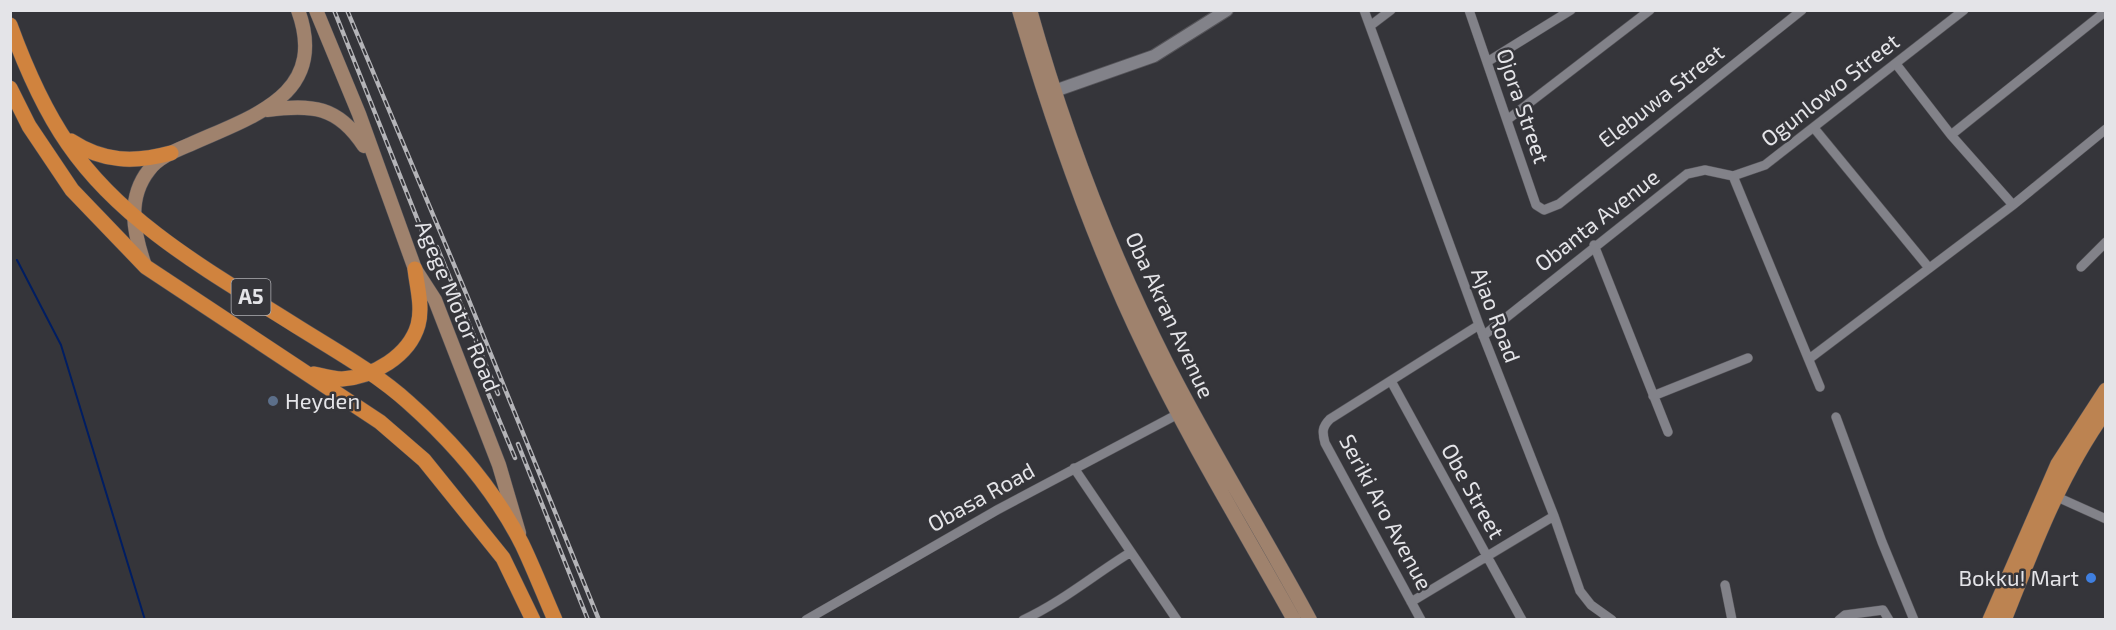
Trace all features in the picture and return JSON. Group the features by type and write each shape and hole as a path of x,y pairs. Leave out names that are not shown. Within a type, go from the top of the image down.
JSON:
{"highway":[{"name":"A5","path":"10,26 37,90 60,133 100,183 134,216 204,267 371,372 408,402 452,445 478,477 522,544"},
{"name":"A5","path":"10,88 34,134 72,190 146,267 380,422 424,460 503,558 533,620"},
{"path":"60,133 82,148 109,158 138,160 171,153"},
{"path":"304,372 340,379 371,372 390,362 413,336 420,313 415,269"},
{"name":"Agege Motor Road","path":"522,544 555,620"}],"main road":[{"path":"146,267 134,233 134,216 140,183 150,168 171,153 265,111 290,90 303,66 306,54 305,36 298,10"},
{"name":"Agege Motor Road","path":"316,10 359,114 374,161 415,269 435,300 499,465 522,544"},
{"name":"Oba Akran Avenue","path":"1019,10 1098,239 1145,348 1178,414 1294,620"},
{"name":"Oba Akran Avenue","path":"1030,10 1048,93 1151,330 1190,408 1310,620"},
{"path":"265,111 318,108 336,115 353,128 374,161"},
{"path":"1990,620 2058,464 2106,390"},
{"path":"2004,620 2055,496 2088,436 2106,410"}],"street":[{"path":"1048,93 1154,56 1227,10"},
{"name":"Ajao Road","path":"1364,10 1483,336 1554,516 1580,591 1592,605 1612,620"},
{"path":"1370,26 1391,10"},
{"name":"Ojora Street","path":"1469,10 1536,205 1544,210"},
{"path":"1487,62 1571,10"},
{"path":"1507,120 1650,10"},
{"name":"Elebuwa Street","path":"1544,210 1559,204 1802,10"},
{"name":"Ogunlowo Street","path":"1746,172 1765,165 1964,10"},
{"path":"1951,135 2106,10"},
{"path":"1896,64 1951,135 2013,205"},
{"path":"1814,128 1929,268"},
{"path":"1809,359 2013,205 2106,129"},
{"name":"Obanta Avenue","path":"1483,336 1594,245 1688,174 1705,170 1733,176 1746,172"},
{"path":"1733,176 1820,387"},
{"path":"2081,267 2106,242"},
{"path":"1594,245 1668,432"},
{"name":"Seriki Aro Avenue","path":"1421,620 1325,443 1322,433 1324,425 1330,419 1479,325"},
{"path":"1653,396 1748,358"},
{"name":"Obe Street","path":"1391,381 1522,620"},
{"name":"Obasa Road","path":"806,620 1074,468 1178,414"},
{"path":"1836,417 1882,542 1914,620"},
{"path":"1074,468 1177,620"},
{"path":"2055,496 2106,519"},
{"path":"1412,602 1554,516"},
{"path":"1023,620 1053,606 1092,576 1131,552"},
{"path":"1725,585 1732,620"},
{"path":"1839,620 1845,615 1883,610 1889,620"}],"waterway":[{"path":"17,260 61,345 145,620"}],"railway":[{"path":"334,10 434,261"},
{"path":"347,10 468,298 599,620"},
{"path":"437,247 498,394"},
{"path":"485,386 515,458"},
{"path":"518,444 588,620"}],"place":[{"name":"Heyden","path":"273,401"},
{"name":"Bokku! Mart","path":"2091,578"}]}
